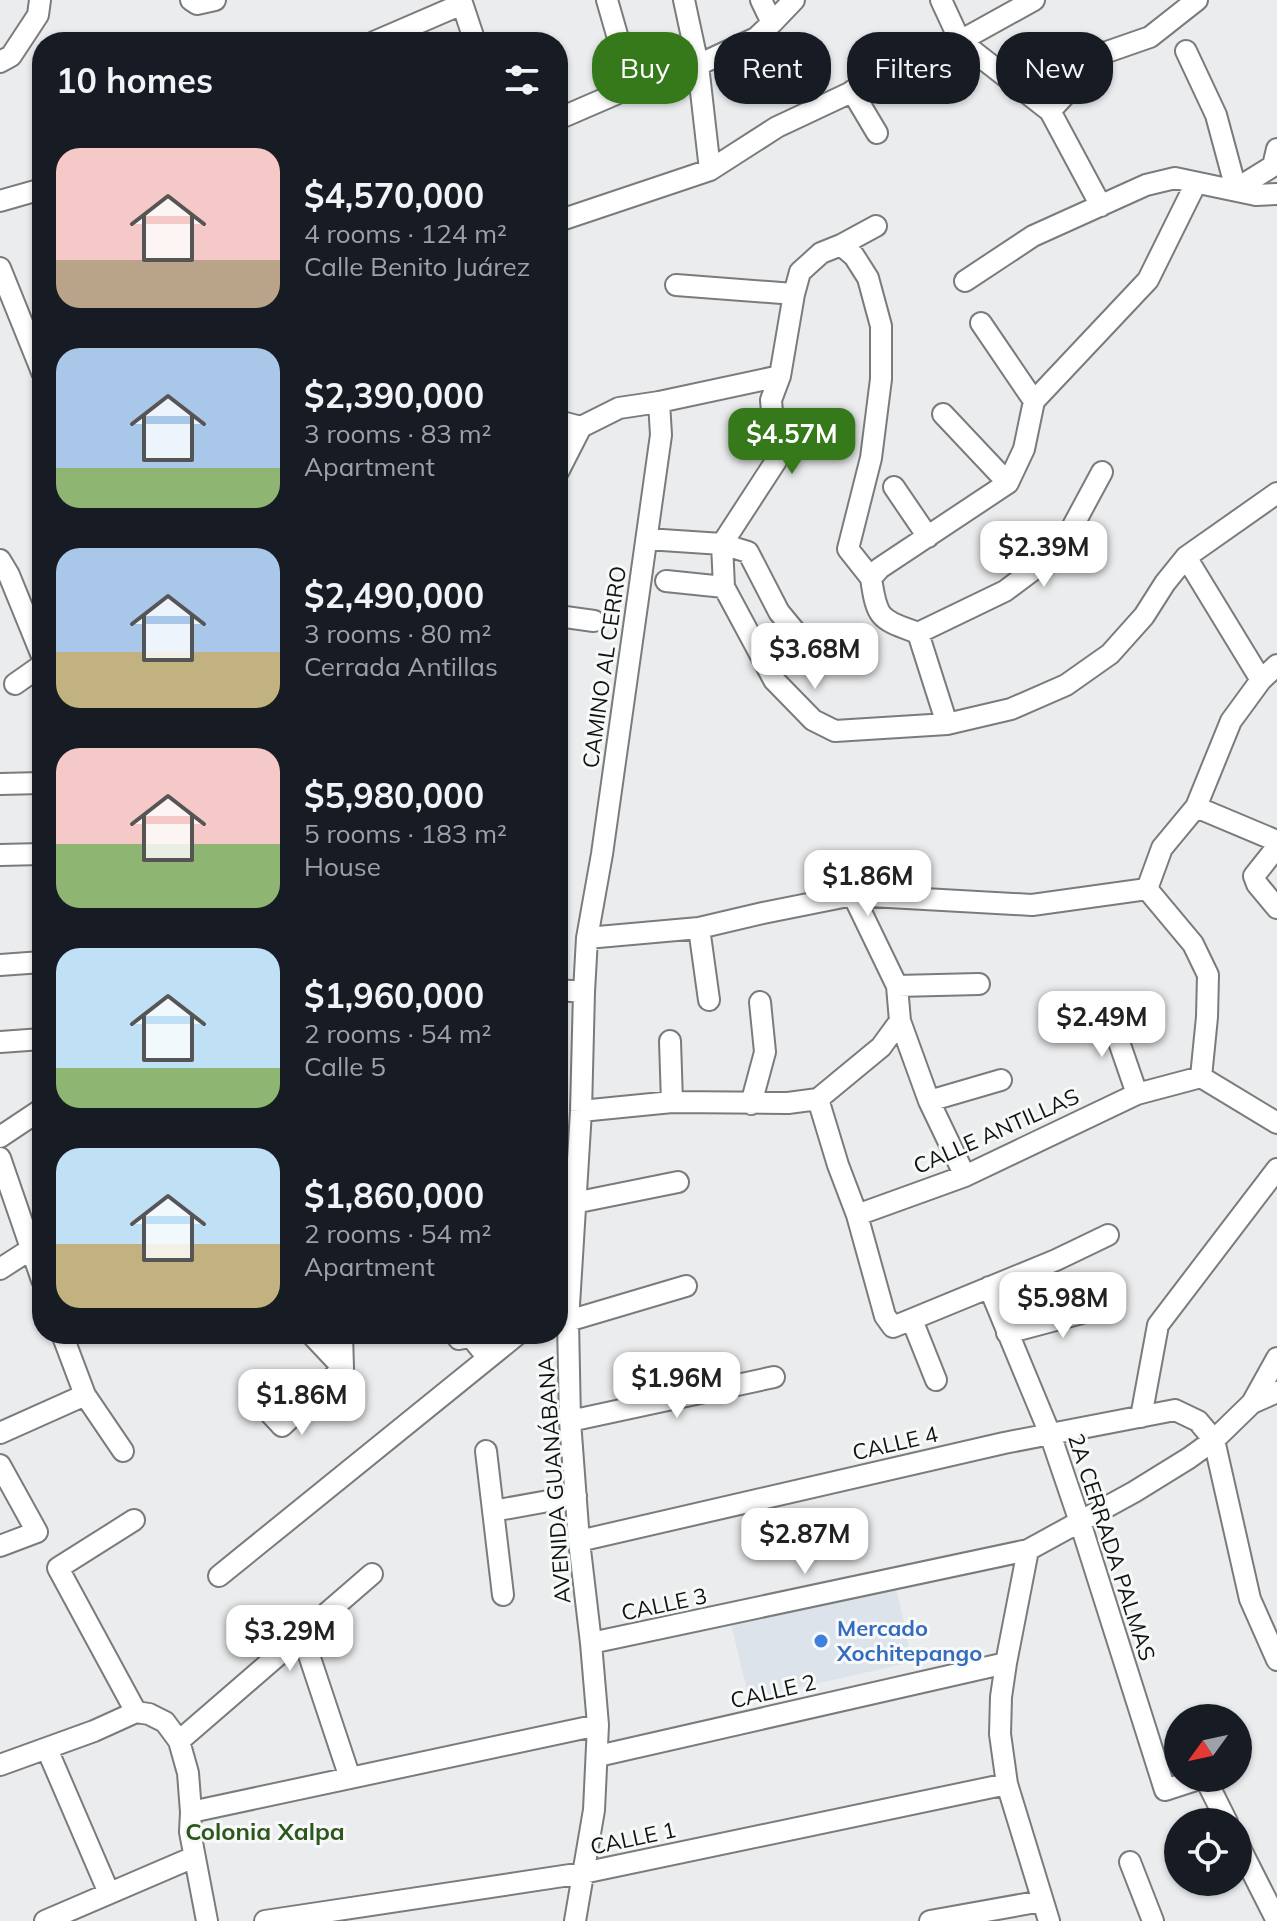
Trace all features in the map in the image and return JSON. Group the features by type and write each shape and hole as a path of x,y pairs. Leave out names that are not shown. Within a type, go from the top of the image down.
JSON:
{"street":[{"path":"0,62 11,56 38,15 40,0"},
{"path":"191,0 197,4 215,0"},
{"path":"607,0 616,32"},
{"path":"684,0 691,32"},
{"path":"761,0 772,23"},
{"path":"710,170 698,65 756,38 794,0"},
{"path":"941,0 956,32"},
{"path":"976,32 1034,0"},
{"path":"1050,111 1104,53 1150,37 1197,0"},
{"path":"396,32 461,2 472,32"},
{"path":"1186,51 1216,115 1236,189"},
{"path":"980,57 1050,111 1101,206"},
{"path":"568,218 710,170 777,127 847,93"},
{"path":"568,115 593,104"},
{"path":"860,104 877,133"},
{"path":"1236,189 1273,166 1277,149"},
{"path":"965,281 1033,236 1146,185 1175,178 1256,195 1277,194"},
{"path":"871,578 880,568 1008,483 1024,449 1034,401 1148,280 1196,183"},
{"path":"0,201 32,192"},
{"path":"876,226 821,253 800,272 780,376 771,400 776,461 722,544 724,587 774,680 813,720 835,731 947,724 1011,709 1066,685 1110,654 1144,616 1186,557 1277,493"},
{"path":"841,245 854,256 868,278 881,326 881,379 871,458 848,549 871,578 875,607 888,622 918,633 1005,591 1060,550 1102,472"},
{"path":"0,268 32,347"},
{"path":"676,285 794,294"},
{"path":"981,323 1034,401"},
{"path":"568,452 581,427 619,408 780,376"},
{"name":"CAMINO AL CERRO","path":"587,938 602,854 661,435 659,402"},
{"path":"943,414 1008,483"},
{"path":"568,424 581,427"},
{"path":"894,487 928,537"},
{"path":"647,539 722,544 748,552 779,612 821,663"},
{"path":"1186,557 1261,680"},
{"path":"0,560 32,631"},
{"path":"666,581 724,587"},
{"path":"568,617 594,621"},
{"path":"918,633 947,724"},
{"path":"1147,889 1162,848 1196,807 1231,721 1261,680 1277,665"},
{"path":"15,684 32,672"},
{"path":"0,784 32,783"},
{"path":"1196,807 1277,844 1254,876 1277,908"},
{"path":"0,855 32,854"},
{"path":"587,938 699,928 853,895 1032,905 1147,889"},
{"path":"1147,889 1193,944 1208,975 1201,1077 1277,1123"},
{"path":"853,895 897,986 900,1021 929,1101 965,1176"},
{"path":"699,928 709,1000"},
{"name":"AVENIDA GUANÁBANA","path":"568,1272 581,1111 587,938"},
{"path":"0,965 32,963"},
{"path":"897,986 979,984"},
{"path":"568,991 584,992"},
{"path":"751,1104 765,1052 760,1002"},
{"path":"1108,1010 1137,1094"},
{"path":"581,1111 672,1102 751,1104 818,1099 881,1047 900,1021"},
{"path":"0,1042 32,1040"},
{"path":"670,1041 672,1102"},
{"name":"CALLE ANTILLAS","path":"857,1215 965,1176 1137,1094 1201,1077"},
{"path":"929,1101 1001,1080"},
{"path":"818,1099 857,1215 885,1316 893,1327 1056,1260 1108,1235"},
{"path":"0,1137 32,1116"},
{"path":"0,1158 32,1236"},
{"path":"1141,1417 1158,1325 1277,1169"},
{"path":"574,1203 678,1182"},
{"path":"0,1269 32,1249"},
{"path":"568,1306 686,1286"},
{"name":"2A CERRADA PALMAS","path":"989,1287 1050,1434 1164,1787"},
{"path":"1007,1333 1108,1306"},
{"path":"912,1320 936,1380"},
{"path":"66,1344 85,1395 123,1451"},
{"path":"320,1344 343,1368"},
{"path":"257,1399 282,1426 343,1368 342,1344"},
{"path":"477,1344 488,1358"},
{"path":"219,1576 506,1344"},
{"name":"AVENIDA GUANÁBANA","path":"567,1344 579,1541 598,1725 594,1810 575,1921"},
{"path":"1252,1403 1277,1358"},
{"path":"570,1421 774,1377"},
{"path":"1252,1403 1277,1392"},
{"path":"0,1433 85,1395"},
{"name":"CALLE 3","path":"591,1643 1028,1550 1134,1492 1214,1440 1252,1403"},
{"name":"CALLE 4","path":"579,1541 988,1446 1175,1410 1198,1421 1214,1440"},
{"path":"1214,1440 1250,1599 1277,1660"},
{"path":"486,1451 503,1595"},
{"path":"0,1465 37,1532 0,1546"},
{"path":"493,1511 576,1496"},
{"path":"134,1520 58,1568 136,1712"},
{"path":"930,1921 1045,1911 1007,1784 1000,1734 1006,1663 1028,1550"},
{"path":"179,1741 372,1574"},
{"path":"302,1634 350,1778"},
{"name":"CALLE 2","path":"598,1756 1006,1663"},
{"path":"0,1765 136,1712 165,1722 179,1741 188,1773 190,1832 207,1921"},
{"path":"191,1812 598,1725"},
{"path":"47,1749 109,1893"},
{"name":"CALLE 1","path":"265,1921 583,1873 1007,1784"},
{"path":"45,1921 194,1857"},
{"path":"1130,1862 1153,1921"},
{"path":"1252,1872 1277,1921"}],"shaded area":[{"name":"Mercado Xochitepango","path":"896,1586 912,1662 749,1699 730,1620"}],"place":[{"name":"Mercado Xochitepango","path":"821,1641"}],"district":[{"name":"Colonia Xalpa","path":"265,1832"}]}
